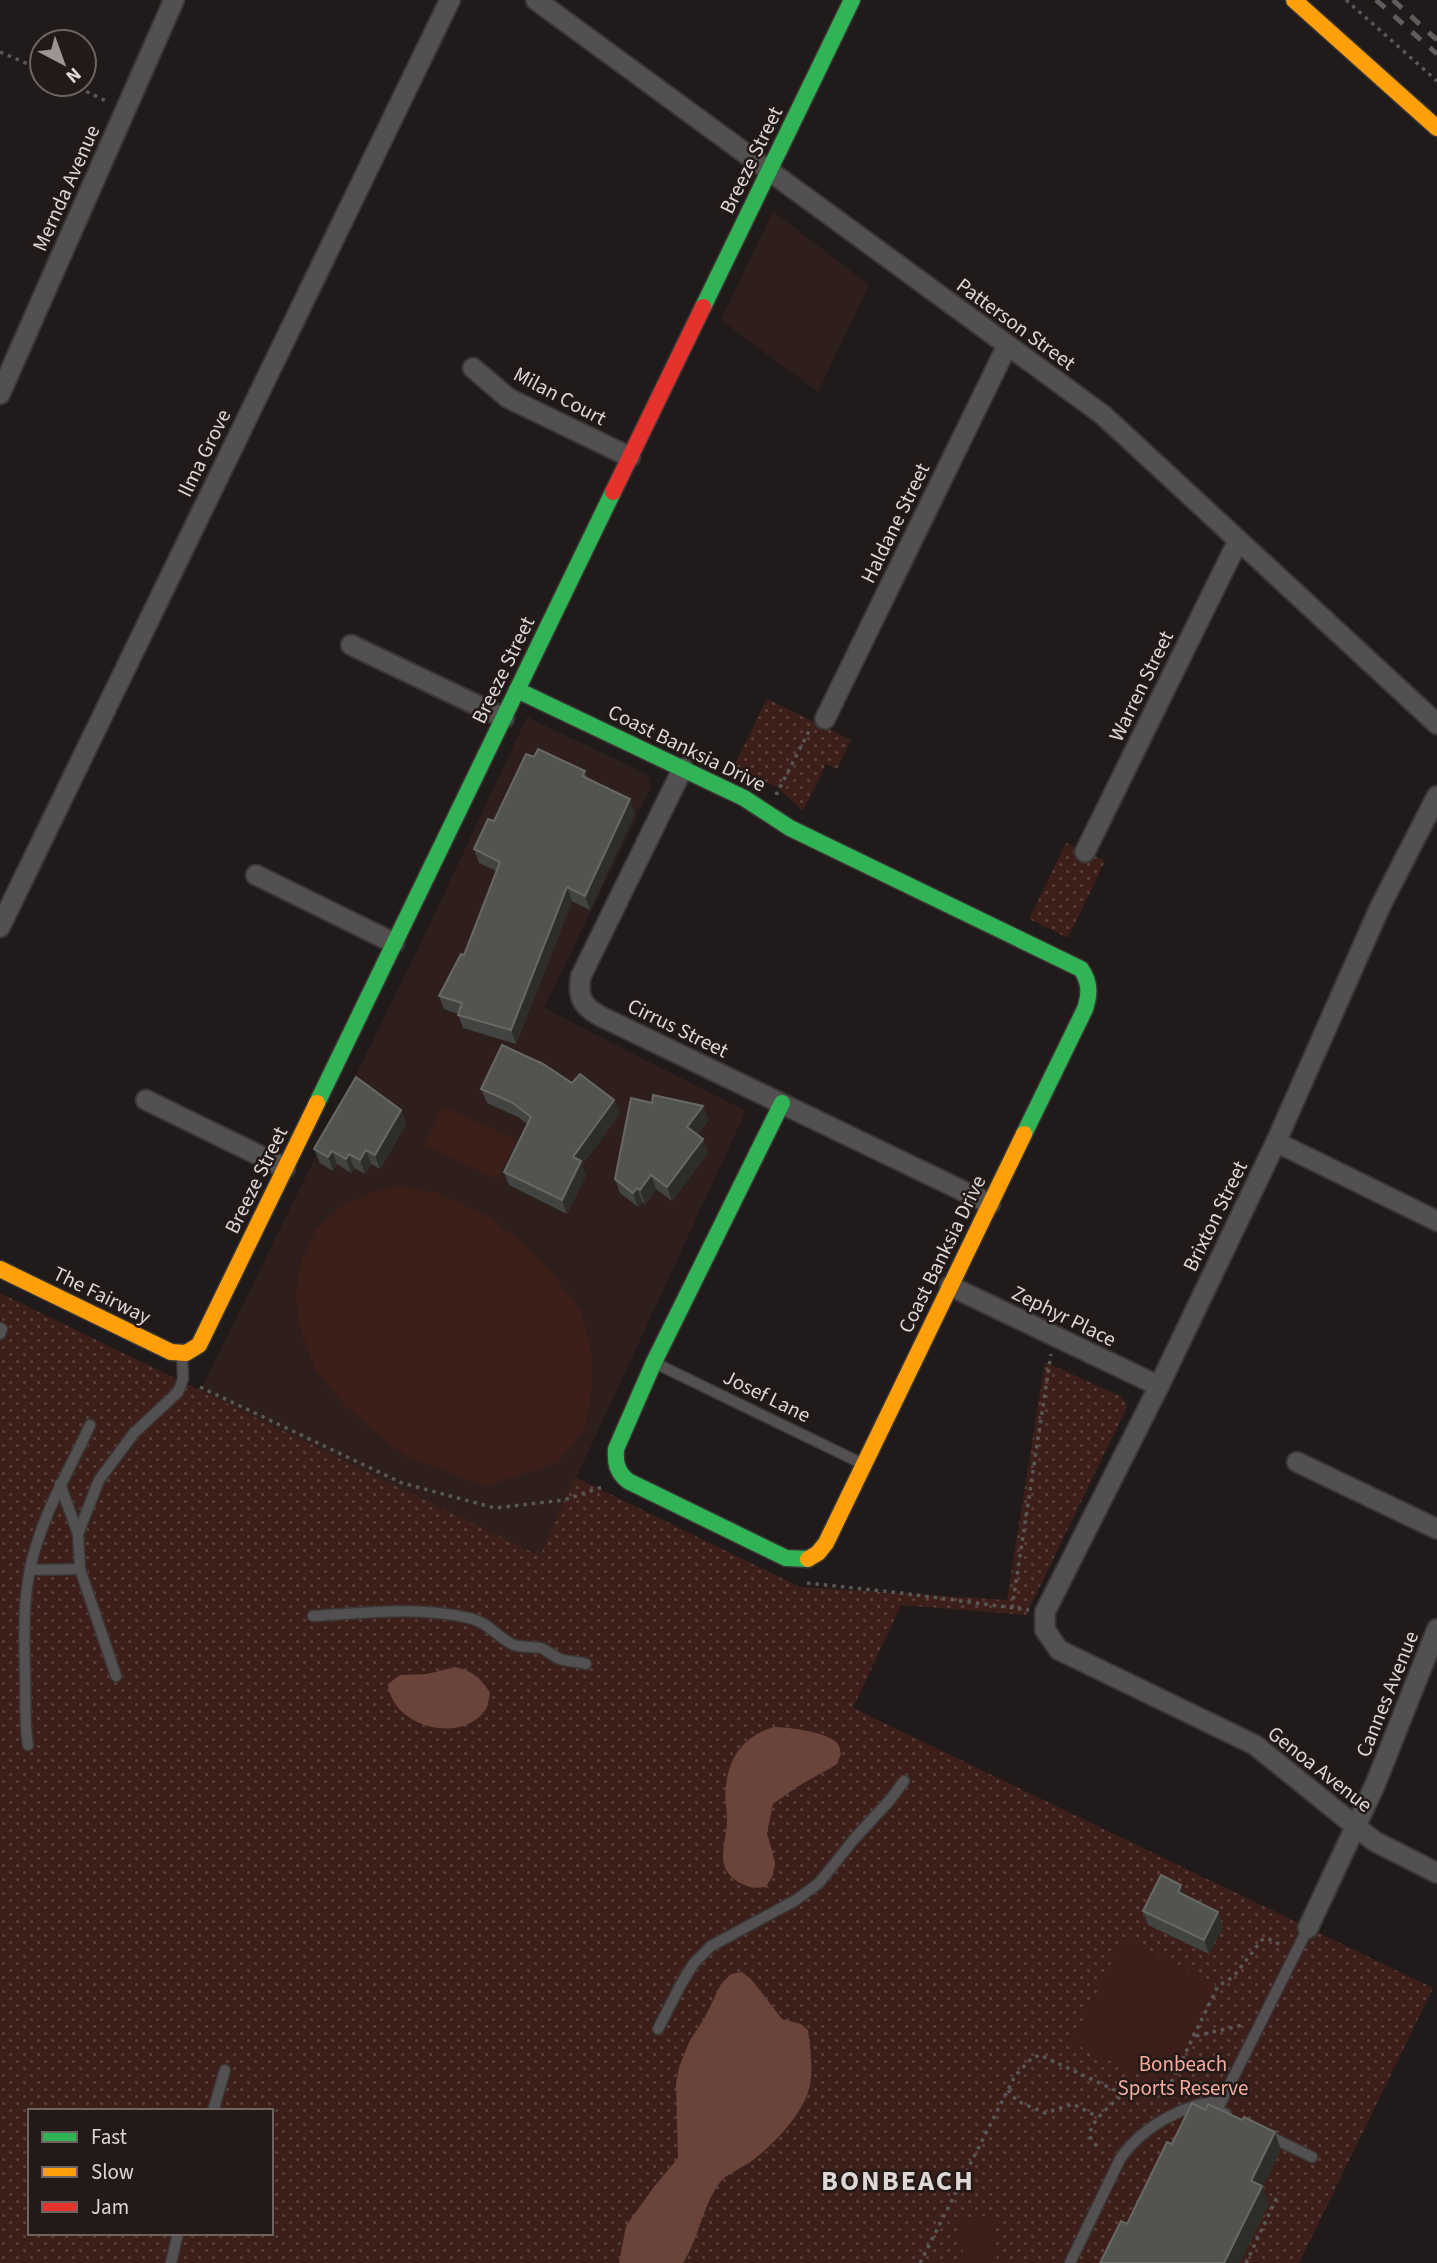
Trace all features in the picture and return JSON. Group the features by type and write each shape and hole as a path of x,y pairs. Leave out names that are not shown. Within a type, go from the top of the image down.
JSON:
{"street":[{"name":"Mernda Avenue","path":"0,394 174,0"},
{"name":"Ilma Grove","path":"0,927 450,0"},
{"name":"Patterson Street","path":"536,0 1103,415 1437,724"},
{"name":"Breeze Street","path":"184,1354 199,1345 852,0"},
{"path":"1294,0 1437,128"},
{"name":"Haldane Street","path":"825,719 1007,346"},
{"name":"Milan Court","path":"473,368 508,398 630,457"},
{"name":"Warren Street","path":"1085,852 1238,541"},
{"path":"351,645 504,719"},
{"name":"Coast Banksia Drive","path":"517,690 683,768 765,810 790,828 1081,969 1090,987 1085,1009 826,1543 811,1559 803,1561 786,1558 628,1481 621,1476 615,1461 616,1449 653,1362 782,1103"},
{"name":"Cirrus Street","path":"683,768 581,976 581,1001 588,1010 600,1016 990,1204"},
{"name":"Brixton Street","path":"1045,1612 1159,1386 1276,1142 1380,907 1437,796"},
{"path":"256,875 394,943"},
{"path":"146,1100 285,1168"},
{"path":"1276,1142 1437,1221"},
{"name":"The Fairway","path":"0,1269 171,1352 184,1354"},
{"name":"Zephyr Place","path":"950,1286 1159,1386"},
{"path":"1297,1462 1437,1529"},
{"name":"Genoa Avenue","path":"1045,1612 1045,1630 1059,1650 1255,1745 1374,1841 1437,1873"},
{"name":"Cannes Avenue","path":"1308,1928 1356,1827 1437,1629"}],"lane":[{"path":"0,1328 0,1334"},
{"path":"78,1534 99,1480 134,1433 178,1392 183,1379 184,1354"},
{"name":"Josef Lane","path":"653,1362 864,1465"},
{"path":"28,1745 24,1722 23,1613 30,1570 41,1531 60,1484 90,1425"},
{"path":"60,1484 78,1534 80,1569 116,1676"},
{"path":"30,1570 80,1569"},
{"path":"313,1616 357,1614 377,1610 463,1617 490,1626 514,1644 541,1648 563,1660 586,1664"},
{"path":"658,2029 694,1963 711,1946 796,1900 818,1882 904,1782"},
{"path":"1237,2120 1217,2110 1308,1928"},
{"path":"214,2109 225,2070"},
{"path":"1070,2263 1120,2160 1129,2148 1157,2124 1179,2112 1208,2102 1222,2101"},
{"path":"1262,2132 1312,2157"},
{"path":"171,2263 178,2235"}],"path":[{"path":"1346,0 1437,81"},
{"path":"0,52 28,65"},
{"path":"98,98 125,111"},
{"path":"765,810 779,791 811,727 825,719"},
{"path":"1012,1608 1052,1360 1049,1334"},
{"path":"200,1387 402,1483 495,1508 564,1500 607,1486"},
{"path":"802,1583 1045,1612"},
{"path":"1097,2146 1090,2135 1098,2117 1126,2091 1166,2093 1218,1986 1236,1974 1262,1940 1267,1938 1284,1947"},
{"path":"1194,2036 1247,2024 1258,2028"},
{"path":"920,2263 1015,2076 1029,2060 1040,2055 1123,2094"},
{"path":"1008,2090 1017,2101 1045,2113 1073,2104 1098,2117"},
{"path":"1246,2263 1279,2193"}],"shaded area":[{"path":"773,211 869,285 818,392 721,320"},
{"path":"527,717 647,774 651,787 544,1008 746,1111 540,1556 200,1391 420,945"},
{"path":"455,1667 476,1676 490,1693 486,1709 475,1720 446,1729 430,1726 415,1721 402,1712 392,1699 388,1684 400,1675 427,1674"},
{"path":"774,1727 798,1729 826,1736 838,1744 841,1754 837,1764 773,1804 767,1833 775,1862 773,1875 766,1887 759,1888 737,1881 724,1864 727,1819 725,1794 731,1765 740,1748 755,1735"},
{"path":"742,1972 751,1979 782,2019 801,2024 808,2030 811,2075 805,2099 794,2119 770,2146 718,2185 683,2263 619,2263 626,2226 678,2158 676,2084 679,2067 690,2040 721,1984 731,1974"}],"green space":[{"path":"767,699 851,740 837,769 826,764 803,811 777,787 734,766"},
{"path":"1066,843 1105,861 1068,938 1029,919"},
{"path":"443,1106 516,1140 497,1179 424,1145"},
{"path":"396,1186 438,1193 487,1216 517,1238 551,1271 581,1312 592,1352 592,1389 585,1427 559,1462 487,1486 406,1457 345,1406 315,1369 299,1323 296,1293 301,1262 317,1229 341,1207 368,1194"},
{"name":"Bonbeach Sports Reserve","path":"0,1293 540,1556 575,1477 800,1587 1007,1600 1045,1362 1122,1397 1127,1407 1026,1615 901,1605 853,1708 1433,1988 1299,2263 0,2263"},
{"path":"1124,1938 1215,1984 1166,2087 1072,2043"},
{"path":"992,2215 997,2263 964,2263 959,2219"}],"building":[{"path":"538,749 585,771 582,776 630,799 585,896 567,887 511,1030 458,1015 462,1003 439,996 461,954 464,955 500,862 474,849 488,819 494,821 526,754 534,757"},
{"path":"502,1045 543,1064 572,1083 580,1074 614,1100 573,1157 581,1161 562,1200 504,1172 531,1117 513,1103 481,1089"},
{"path":"356,1077 401,1110 375,1155 366,1150 360,1160 349,1154 346,1159 332,1151 328,1157 314,1149"},
{"path":"653,1095 703,1106 687,1127 703,1139 667,1187 651,1175 640,1190 637,1188 633,1193 615,1179 631,1098 652,1103"},
{"path":"1161,1875 1181,1885 1178,1892 1218,1912 1204,1940 1143,1911"},
{"path":"1192,2103 1205,2110 1208,2104 1275,2132 1251,2181 1262,2186 1224,2263 1100,2263 1121,2221 1127,2224 1167,2142 1172,2144"}],"railway":[{"path":"1376,0 1437,54"},
{"path":"1393,0 1437,40"}],"traffic: fast":[{"path":"703,307 852,0"},
{"path":"317,1103 613,492"},
{"path":"517,690 744,798 790,828 1081,969 1088,988 1085,1009 1024,1134"},
{"path":"782,1103 654,1362 616,1449 616,1459 619,1471 628,1481 786,1558 808,1559"}],"traffic: slow":[{"path":"1294,0 1437,128"},
{"path":"0,1269 171,1352 186,1353 199,1345 317,1103"},
{"path":"808,1559 818,1553 826,1543 1024,1134"}],"traffic: jam":[{"path":"613,492 703,307"}],"district":[{"name":"BONBEACH","path":"898,2181"}]}
